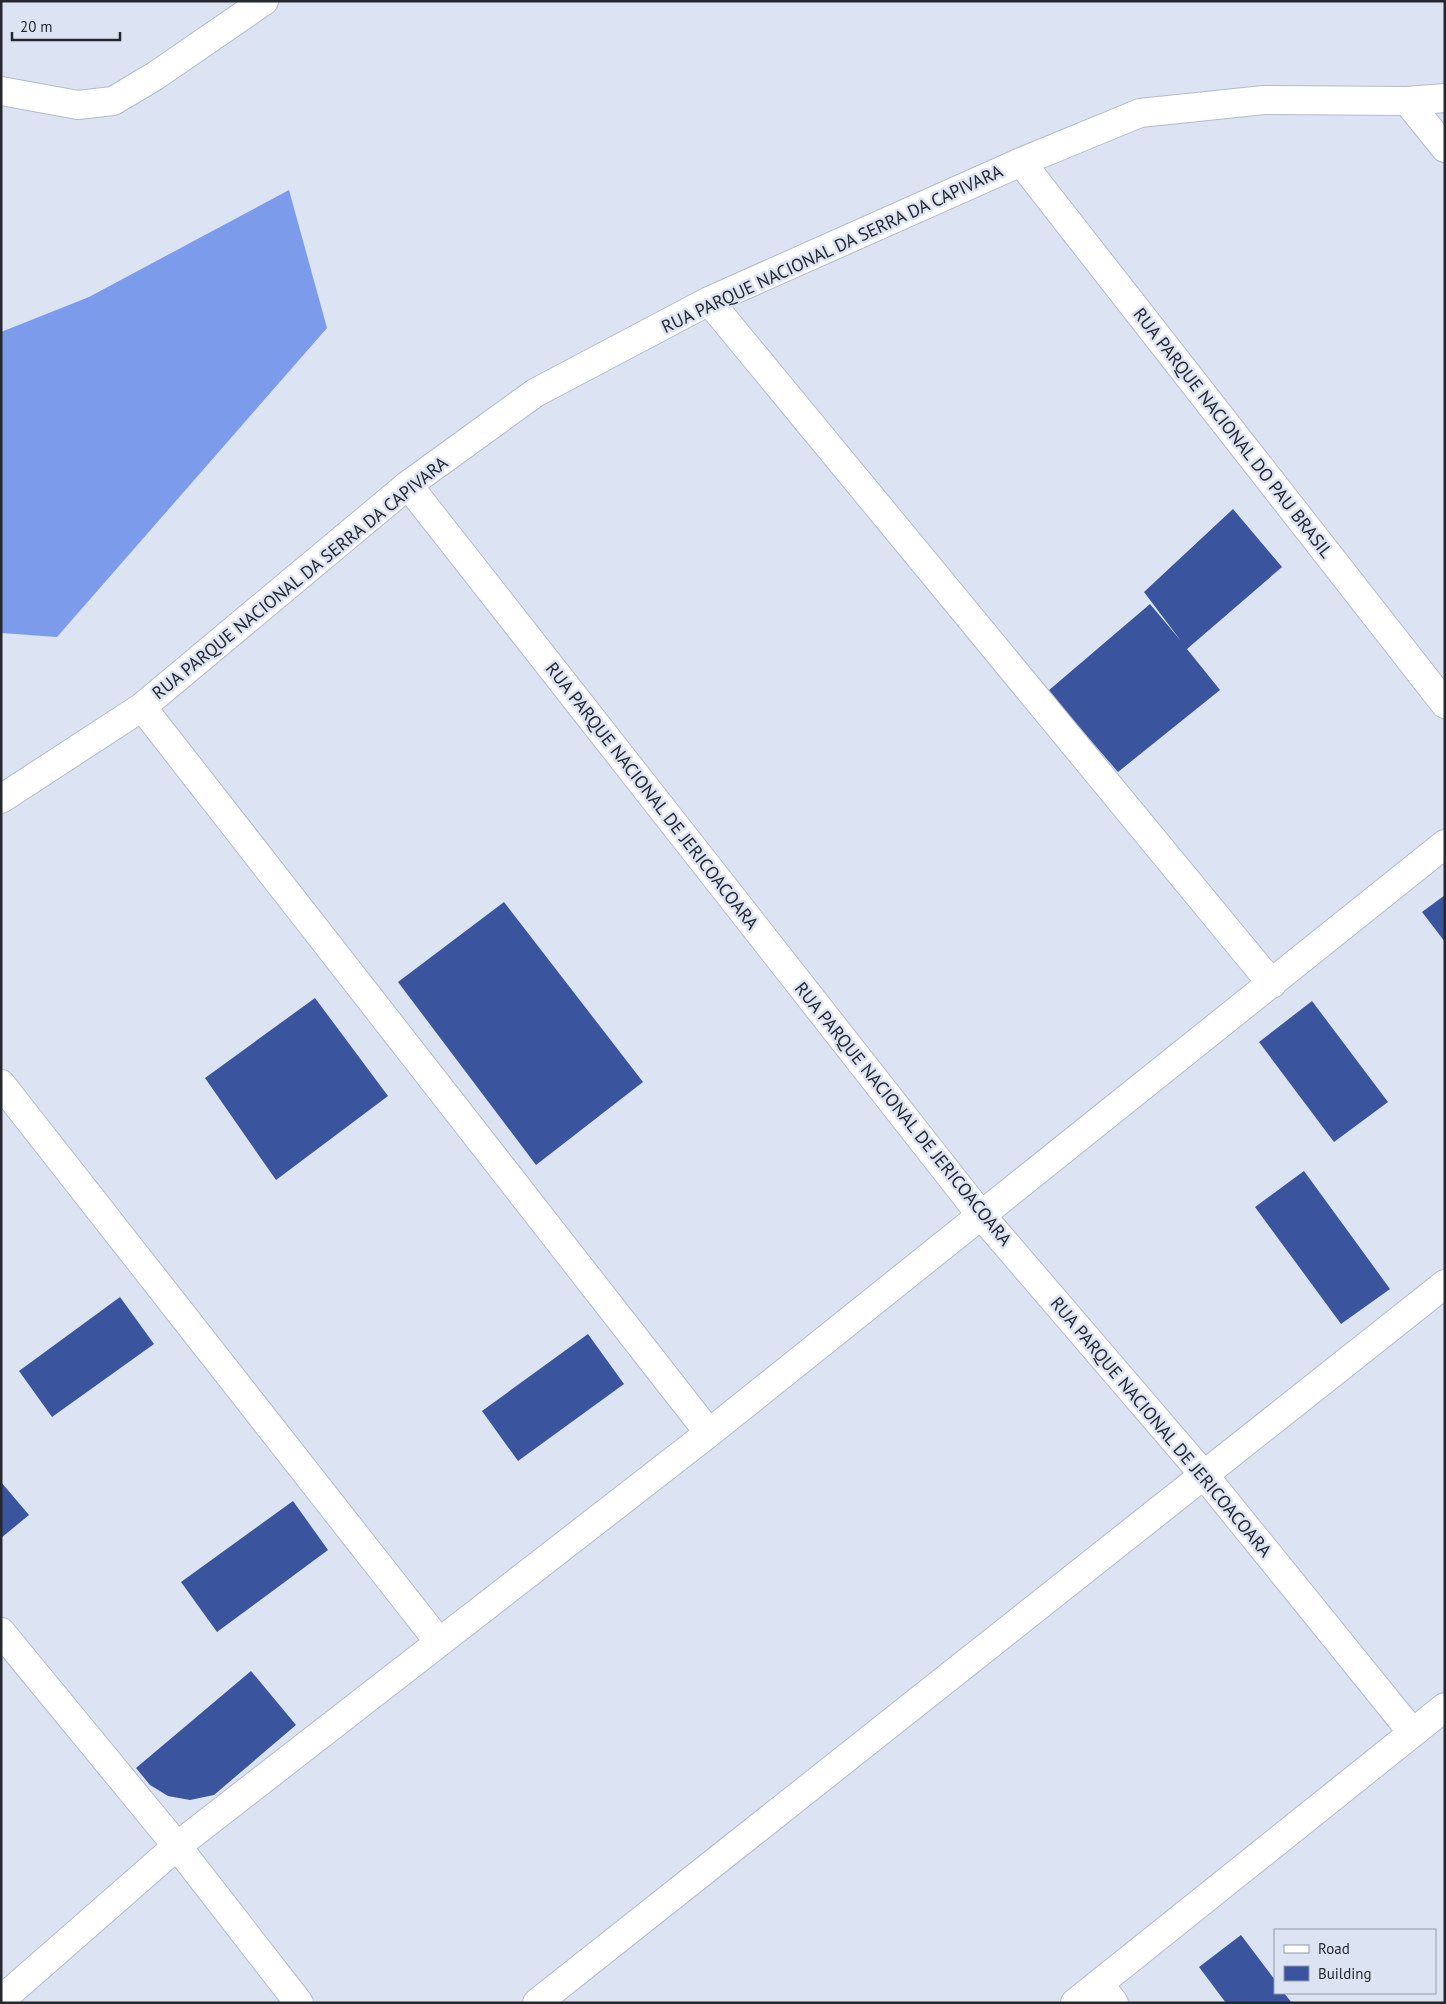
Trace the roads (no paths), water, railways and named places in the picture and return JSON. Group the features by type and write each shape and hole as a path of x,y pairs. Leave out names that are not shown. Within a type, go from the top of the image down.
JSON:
{"street":[{"path":"1,92 78,105 113,101 154,76 264,1"},
{"name":"RUA PARQUE NACIONAL DA SERRA DA CAPIVARA","path":"1,799 142,708 408,485 535,393 709,301 1021,162 1140,113 1264,100 1407,100 1445,98"},
{"path":"1407,100 1445,148"},
{"name":"RUA PARQUE NACIONAL DO PAU BRASIL","path":"1021,162 1445,704"},
{"path":"709,301 1272,984"},
{"name":"RUA PARQUE NACIONAL DE JERICOACOARA","path":"408,485 982,1215 1204,1475 1412,1732"},
{"path":"142,708 709,1433"},
{"path":"1,2000 177,1846 709,1433 1445,844"},
{"path":"1,1084 439,1642"},
{"path":"537,2003 1445,1284"},
{"path":"1,1632 177,1846 299,2003"},
{"path":"1076,2003 1107,1993 1412,1732 1445,1707"}]}
